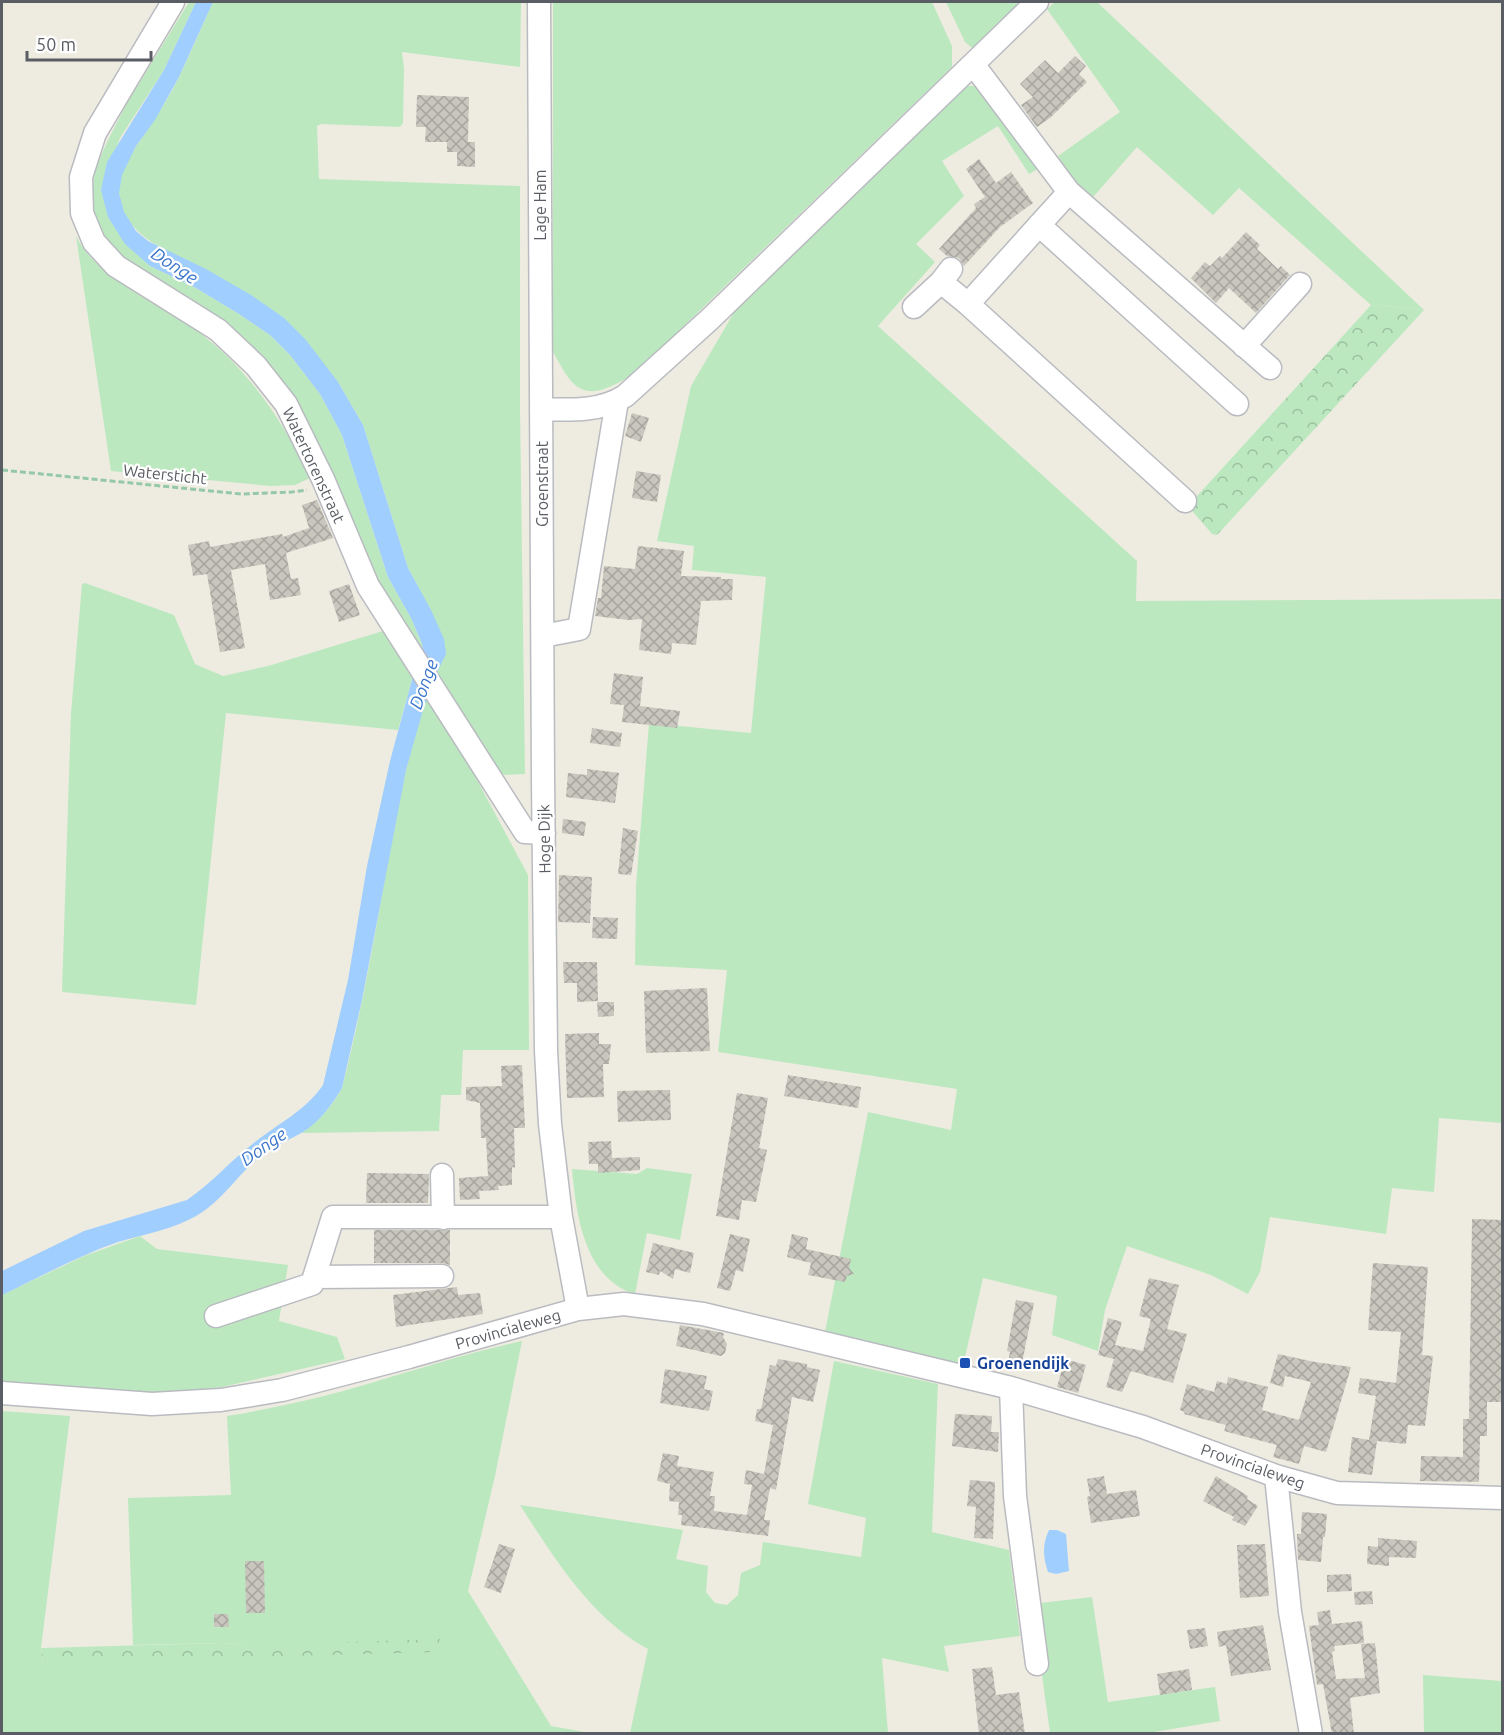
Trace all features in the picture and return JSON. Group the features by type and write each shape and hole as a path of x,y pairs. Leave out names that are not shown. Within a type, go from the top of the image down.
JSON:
{"street":[{"name":"Watertorenstraat","path":"172,2 95,133 81,177 82,213 94,242 117,266 218,330 256,366 286,404 326,486 368,586 525,832 544,833"},
{"name":"Lage Ham","path":"539,2 541,409"},
{"path":"541,409 580,410 617,401 710,319 1037,2"},
{"path":"973,64 1068,192 1270,368"},
{"path":"968,304 1028,228 1068,192"},
{"path":"1028,228 1237,404"},
{"path":"914,308 946,275 968,304 1185,501"},
{"path":"1244,346 1300,284"},
{"path":"543,636 579,629 617,401"},
{"name":"Groenstraat","path":"541,409 543,636"},
{"name":"Hoge Dijk","path":"543,636 546,1050 550,1124 561,1217 578,1309"},
{"path":"442,1175 443,1218"},
{"path":"216,1316 312,1284 333,1217 561,1217"},
{"path":"314,1277 442,1276"},
{"name":"Provincialeweg","path":"2,1393 152,1404 221,1400 282,1390 578,1309 624,1304 703,1314 1011,1388 1143,1426 1276,1476 1337,1493 1503,1498"},
{"path":"1011,1388 1016,1496 1037,1664"},
{"path":"1276,1476 1290,1612 1311,1734"}],"path":[{"name":"Watersticht","path":"2,470 241,494 292,492 326,486"}],"green space":[{"path":"189,2 196,2 164,70 120,138 101,190 150,266 196,288 270,335 290,355 320,394 342,435 388,577 412,620 422,645 423,654 392,614 286,391 125,264 99,231 93,210 92,195 95,169 127,103"},
{"path":"213,2 521,2 520,67 402,52 403,123 400,127 321,124 317,126 319,179 520,186 520,408 525,774 505,775 493,770 433,681 418,587 408,568 363,425 338,382 163,248 147,239 134,227 124,211 119,193 122,173 173,88"},
{"path":"553,2 932,2 952,46 952,67 635,373 603,389 586,391 571,381 553,352"},
{"path":"946,2 1020,2 972,48 965,42"},
{"path":"1055,2 1097,2 1424,310 1371,305 1239,188 1213,215 1137,147 1087,204 1058,156 1120,112 1047,9"},
{"path":"961,86 981,86 1041,167 1029,174 998,126 942,161 964,196 916,244 935,262 878,326 1137,561 1136,601 1502,599 1502,1123 1439,1118 1434,1192 1392,1188 1386,1234 1270,1217 1260,1272 1248,1294 1211,1275 1127,1246 1105,1310 1098,1351 1052,1335 1057,1296 983,1278 963,1366 825,1332 868,1112 951,1130 957,1089 718,1052 727,970 635,965 636,886 649,723 751,733 766,577 692,570 694,546 657,541 691,386 736,309"},
{"path":"76,236 86,252 115,279 186,323 235,364 277,418 310,478 295,485 271,486 111,471"},
{"path":"1371,305 1424,310 1217,535 1212,534 1188,506"},
{"path":"85,583 174,615 195,664 223,676 268,666 383,631 413,676 398,730 226,713 196,1005 62,992 71,713 82,584"},
{"path":"428,695 448,726 528,875 529,1050 463,1050 461,1095 441,1095 439,1131 302,1133 325,1113 342,1088 363,994 400,796 412,745"},
{"path":"647,1168 692,1174 680,1240 647,1233 635,1294 618,1286 604,1274 594,1259 580,1224 572,1169 637,1174"},
{"path":"140,1236 157,1249 288,1265 279,1321 337,1337 345,1359 222,1387 166,1394 2,1383 2,1295 84,1256"},
{"path":"522,1341 495,1476 468,1591 551,1726 590,1733 2,1733 2,1411 70,1416 41,1648 43,1663 244,1645 223,1643 133,1645 128,1498 231,1495 227,1416 318,1397"},
{"path":"834,1361 938,1384 932,1532 1009,1550 1020,1636 944,1646 949,1672 882,1658 888,1733 630,1733 648,1649 609,1621 576,1586 546,1546 520,1505 683,1530 676,1559 708,1566 706,1592 715,1603 727,1605 738,1595 741,1573 760,1565 763,1542 861,1557 866,1518 808,1504"},
{"path":"1092,1597 1108,1702 1215,1687 1220,1721 1148,1733 1050,1733 1032,1604"},
{"path":"443,1639 438,1652 43,1663 41,1648 223,1643 244,1645"},
{"path":"1423,1675 1502,1681 1502,1733 1424,1733"}],"water":[{"name":"Donge","path":"196,2 213,2 179,77 155,120 136,146 122,175 119,193 124,212 136,231 148,241 206,269 251,295 284,318 306,340 338,382 363,425 408,568 444,639 446,654 423,710 406,770 362,1000 342,1088 334,1100 315,1123 254,1161 223,1195 196,1216 168,1228 103,1248 2,1295 2,1271 84,1231 187,1200 246,1149 300,1109 323,1085 348,980 367,866 390,761 413,676 423,654 422,644 412,620 388,577 342,435 320,394 290,355 270,335 196,288 150,266 125,244 108,217 101,190 107,162 164,70"},
{"path":"1049,1530 1057,1530 1066,1534 1069,1571 1056,1574 1048,1572 1044,1551"}],"building":[{"path":"1075,56 1086,66 1079,74 1087,82 1050,118 1037,127 1021,105 1033,97 1020,84 1045,60 1058,73"},
{"path":"417,95 469,97 468,142 475,142 475,167 457,166 457,152 447,152 447,142 425,142 426,127 416,127"},
{"path":"979,159 996,183 1011,172 1033,203 1000,227 964,266 959,258 947,256 939,249 976,208 974,204 985,197 966,169"},
{"path":"1246,232 1260,245 1257,249 1278,269 1281,266 1290,275 1256,313 1229,288 1216,303 1191,278 1205,262 1210,266 1220,256 1222,258"},
{"path":"632,413 649,418 641,442 625,436"},
{"path":"636,471 661,475 657,502 632,498"},
{"path":"317,500 333,538 286,553 291,579 298,578 301,595 270,600 265,564 231,570 245,648 220,652 207,574 193,576 188,545 209,541 210,547 282,534 283,537 309,528 302,505"},
{"path":"638,546 684,551 681,576 733,579 732,600 701,601 696,645 672,643 671,654 639,650 642,619 628,620 595,616 598,598 601,598 604,566 635,569"},
{"path":"349,584 360,615 339,622 329,591"},
{"path":"614,673 643,677 640,706 680,711 677,728 622,722 624,705 610,704"},
{"path":"592,728 622,733 620,747 590,743"},
{"path":"587,769 619,773 615,803 566,797 568,773 587,775"},
{"path":"563,819 586,822 584,836 562,833"},
{"path":"623,828 638,831 631,875 618,874"},
{"path":"559,875 592,877 590,923 558,922"},
{"path":"593,917 618,918 617,939 592,938"},
{"path":"563,962 597,962 598,1001 577,1002 577,983 564,983"},
{"path":"707,988 710,1051 646,1053 644,991"},
{"path":"597,1002 614,1002 614,1016 598,1017"},
{"path":"599,1033 599,1044 611,1044 609,1064 603,1064 604,1097 567,1098 565,1034"},
{"path":"522,1065 525,1128 514,1128 515,1168 512,1167 512,1185 498,1186 499,1190 479,1191 480,1199 460,1200 459,1178 488,1176 486,1138 481,1138 480,1103 466,1100 466,1087 502,1086 501,1066"},
{"path":"788,1075 861,1087 858,1108 784,1096"},
{"path":"670,1090 671,1120 618,1122 617,1091"},
{"path":"737,1093 768,1098 759,1148 767,1150 756,1202 742,1200 739,1220 716,1216"},
{"path":"611,1141 612,1158 640,1157 640,1170 598,1173 598,1164 589,1164 588,1142"},
{"path":"367,1173 429,1174 428,1203 366,1203"},
{"path":"1472,1219 1503,1220 1503,1402 1487,1402 1487,1436 1480,1436 1479,1482 1420,1481 1421,1456 1463,1457 1463,1419 1469,1419"},
{"path":"374,1230 450,1230 450,1265 374,1263"},
{"path":"730,1234 750,1239 743,1272 736,1270 730,1291 717,1288"},
{"path":"792,1234 808,1238 806,1249 851,1259 849,1268 854,1274 847,1276 845,1282 808,1275 811,1263 787,1257"},
{"path":"653,1243 694,1253 690,1273 675,1269 673,1279 660,1271 659,1275 646,1272"},
{"path":"1373,1263 1428,1267 1422,1355 1433,1356 1425,1426 1408,1425 1406,1444 1377,1441 1372,1475 1348,1472 1352,1437 1369,1440 1376,1396 1358,1393 1360,1378 1396,1383 1401,1332 1368,1330"},
{"path":"1149,1278 1179,1285 1167,1329 1187,1334 1173,1383 1131,1371 1122,1392 1106,1387 1114,1359 1098,1355 1108,1318 1122,1322 1115,1345 1143,1351 1151,1319 1139,1316"},
{"path":"457,1287 458,1295 480,1293 483,1314 396,1327 393,1295"},
{"path":"1016,1300 1034,1303 1022,1363 1008,1361 1010,1352 1007,1351"},
{"path":"680,1325 724,1333 723,1337 727,1344 725,1353 721,1356 676,1346"},
{"path":"1278,1354 1351,1367 1326,1452 1304,1446 1299,1464 1273,1457 1277,1445 1224,1431 1226,1425 1184,1414 1185,1412 1180,1410 1187,1384 1214,1392 1217,1381 1227,1384 1228,1377 1268,1387 1262,1410 1299,1420 1311,1382 1285,1376 1283,1387 1270,1383"},
{"path":"778,1359 807,1364 807,1367 820,1370 813,1402 792,1397 776,1490 770,1488 764,1520 770,1520 768,1536 681,1525 682,1515 678,1515 679,1502 669,1501 670,1484 657,1481 663,1453 679,1456 677,1466 714,1472 710,1496 715,1496 714,1511 747,1515 752,1485 744,1484 746,1470 764,1474 773,1425 755,1421 757,1409 761,1409 770,1365 776,1366"},
{"path":"1065,1359 1086,1365 1078,1393 1057,1387"},
{"path":"665,1369 707,1376 704,1389 713,1391 709,1411 660,1403"},
{"path":"955,1414 992,1416 991,1432 999,1432 998,1452 952,1446"},
{"path":"1104,1476 1107,1494 1136,1490 1140,1516 1091,1523 1087,1479"},
{"path":"1216,1476 1248,1496 1247,1499 1258,1506 1245,1526 1232,1520 1234,1517 1203,1501"},
{"path":"970,1480 995,1482 993,1539 974,1538 976,1507 967,1506"},
{"path":"1302,1512 1327,1514 1321,1562 1298,1560 1297,1534 1301,1534"},
{"path":"1378,1538 1417,1541 1416,1558 1389,1557 1389,1566 1367,1564 1368,1546 1378,1547"},
{"path":"499,1544 515,1549 501,1593 484,1587"},
{"path":"1265,1544 1269,1596 1240,1598 1237,1545"},
{"path":"245,1561 264,1561 265,1613 246,1613"},
{"path":"1351,1574 1352,1591 1327,1592 1327,1575"},
{"path":"1372,1591 1373,1604 1355,1605 1354,1592"},
{"path":"1330,1610 1332,1624 1362,1621 1364,1643 1334,1646 1335,1651 1332,1652 1336,1679 1365,1678 1361,1644 1375,1643 1380,1693 1350,1698 1354,1734 1332,1734 1323,1684 1317,1685 1309,1626 1319,1625 1317,1612"},
{"path":"214,1614 228,1614 229,1627 214,1627"},
{"path":"1263,1625 1271,1670 1231,1676 1226,1645 1219,1647 1217,1632"},
{"path":"1205,1628 1208,1646 1190,1649 1187,1630"},
{"path":"992,1667 996,1695 1019,1692 1025,1734 979,1734 972,1669"},
{"path":"1189,1669 1192,1690 1160,1695 1157,1674"}],"place":[{"name":"Groenendijk","path":"965,1363"}]}
